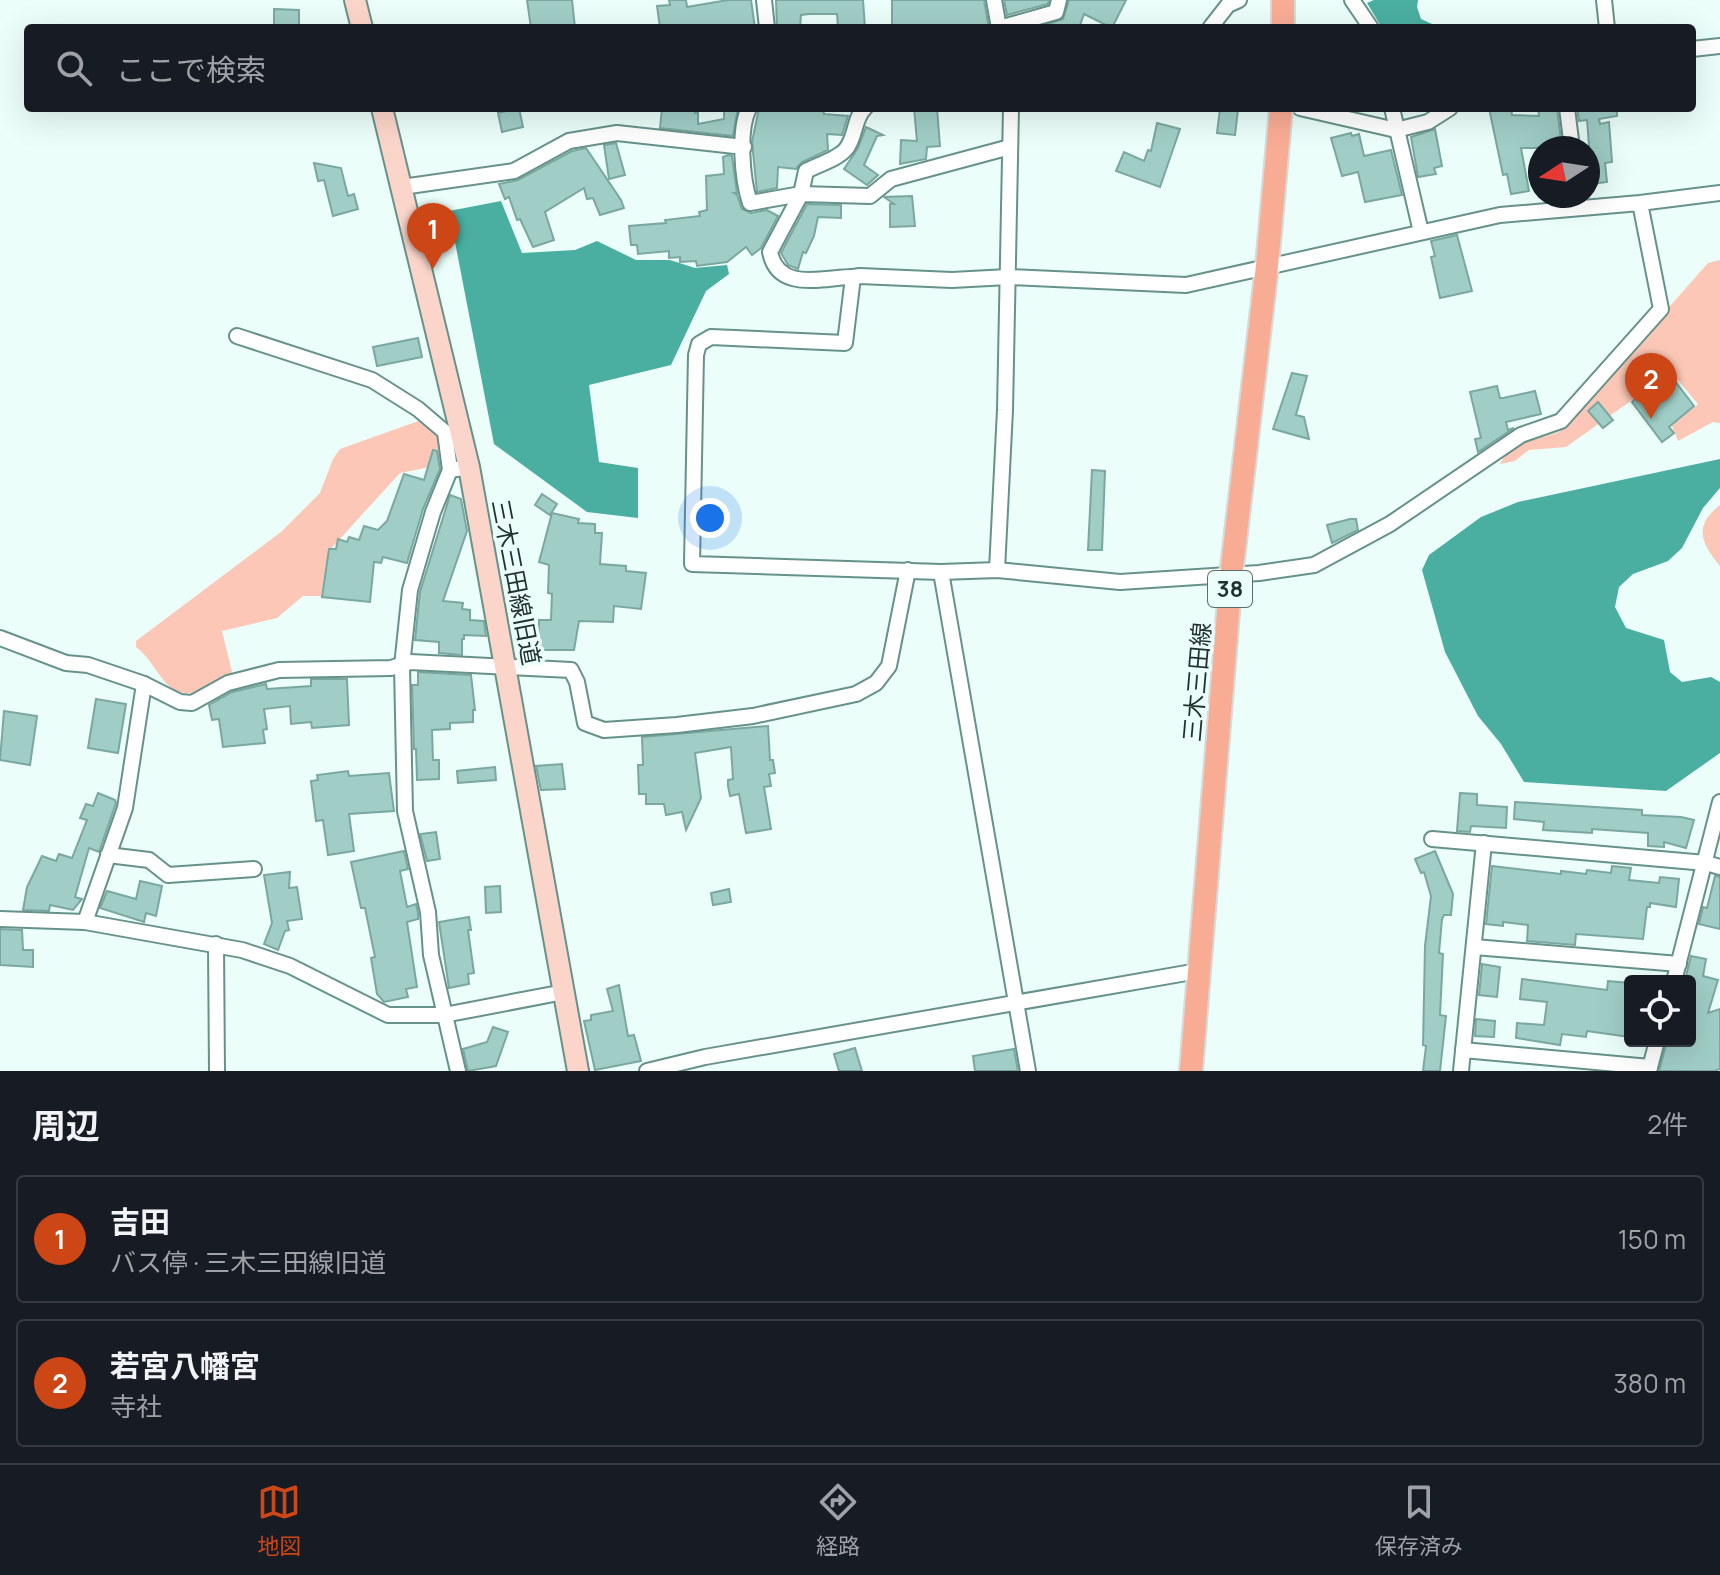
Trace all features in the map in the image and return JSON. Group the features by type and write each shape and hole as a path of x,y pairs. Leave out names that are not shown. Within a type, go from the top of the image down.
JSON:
{"main road":[{"path":"1283,0 1283,24"},
{"name":"三木三田線","path":"1191,1071 1231,576 1267,266 1281,112"}],"street":[{"path":"355,0 361,24"},
{"path":"764,0 767,24"},
{"path":"994,0 998,24"},
{"path":"1013,24 1056,12 1059,0"},
{"path":"1213,24 1228,5 1239,0"},
{"path":"1352,0 1368,24"},
{"path":"1604,0 1607,24"},
{"path":"1696,49 1720,46"},
{"name":"三木三田線旧道","path":"383,112 402,187 459,468 506,666 578,1071"},
{"path":"747,112 743,120 745,187 750,203 801,194 870,196 891,179 1010,147"},
{"path":"860,112 845,150 806,171 801,194 770,252 771,261 787,276 805,282 853,277 952,280 1008,277 1186,285 1543,208"},
{"path":"997,570 1005,410 1011,112"},
{"path":"1317,112 1396,130 1428,122 1444,112"},
{"path":"1393,112 1421,232"},
{"path":"1568,112 1570,136"},
{"path":"402,187 514,171 569,141 617,133 744,147"},
{"path":"1600,202 1640,203 1720,193"},
{"path":"853,277 845,343 711,337 699,344 696,355 692,564 941,572 997,570 1120,582 1231,576 1314,565 1390,524 1521,435 1561,421 1661,309 1640,203"},
{"path":"237,336 372,380 418,409 445,432 459,468 433,512 410,590 402,666 405,811 428,912 431,955 458,1071"},
{"path":"0,638 66,663 88,665 144,684 180,702 192,703 228,683 279,670 402,666 410,662 571,670 577,682 585,723 604,730 677,725 753,716 856,694 876,683 889,666 908,570"},
{"path":"941,572 1028,1071"},
{"path":"85,922 125,808 144,684"},
{"path":"1676,975 1713,865 1720,802"},
{"path":"1432,839 1713,865"},
{"path":"1461,1071 1484,843"},
{"path":"108,855 149,860 168,875 254,869"},
{"path":"0,919 85,922 216,944 290,966 388,1015 444,1015 564,992"},
{"path":"216,944 217,1071"},
{"path":"1474,947 1679,964"},
{"path":"647,1071 705,1057 1198,971"},
{"path":"1463,1050 1649,1069 1655,1047"}],"shaded area":[{"path":"1374,0 1418,0 1421,19 1432,24 1380,24 1367,3"},
{"path":"501,201 522,253 575,250 597,241 636,260 670,260 695,268 727,265 729,274 706,291 671,365 589,385 599,462 638,468 638,518 587,512 494,444 449,211"},
{"path":"1720,260 1720,423 1713,422 1678,441 1672,426 1698,404 1677,379 1649,404 1635,398 1566,447 1529,450 1515,461 1500,464 1510,447 1559,432 1708,263"},
{"path":"424,419 437,433 445,464 400,473 328,552 321,596 303,596 277,618 222,631 233,676 192,693 176,691 169,686 136,647 136,641 281,532 320,493 340,449"},
{"path":"1720,459 1720,488 1703,508 1682,548 1668,561 1633,574 1619,587 1615,607 1626,628 1664,640 1670,672 1682,682 1711,677 1720,682 1720,753 1666,791 1524,782 1501,744 1478,716 1445,652 1422,570 1429,555 1481,517 1518,502"},
{"path":"1720,505 1720,566 1708,550 1703,527"}],"building":[{"path":"527,0 572,0 575,24 530,24"},
{"path":"669,0 686,0 687,7 728,0 751,0 754,24 659,24 657,6 670,5"},
{"path":"776,0 863,0 865,24 838,24 837,14 809,14 801,15 800,24 777,24"},
{"path":"892,0 984,0 988,24 892,24"},
{"path":"1004,0 1049,0 1048,4 1007,15"},
{"path":"1069,0 1126,0 1114,24 1104,24 1084,14 1080,24 1048,24 1063,19"},
{"path":"274,9 299,10 299,24 274,24"},
{"path":"520,112 523,127 502,132 498,113"},
{"path":"662,112 695,112 698,113 698,124 724,119 724,112 737,112 733,136 660,128"},
{"path":"758,112 824,112 848,116 842,135 827,134 828,150 802,162 796,169 778,167 777,188 757,192 752,142"},
{"path":"914,112 937,112 940,146 927,147 926,159 900,164 901,140 917,141"},
{"path":"1220,112 1238,112 1235,135 1217,133"},
{"path":"1490,112 1539,116 1538,112 1558,112 1560,136 1528,136 1528,148 1521,148 1528,191 1511,194 1507,174 1503,175"},
{"path":"1578,112 1617,112 1617,116 1599,119 1600,124 1609,122 1612,162 1605,163 1607,182 1600,183 1600,136 1588,136 1587,120 1579,121"},
{"path":"1157,123 1180,129 1160,187 1116,171 1124,152 1144,161 1148,150 1151,151"},
{"path":"866,127 883,135 877,136 864,165 878,175 867,185 844,169 858,148"},
{"path":"1435,129 1442,166 1434,168 1436,174 1418,177 1411,137"},
{"path":"1351,133 1352,136 1359,134 1364,156 1391,150 1402,195 1365,202 1358,172 1342,176 1331,138"},
{"path":"616,143 625,175 609,179 604,145"},
{"path":"586,148 624,208 600,215 593,198 587,199 584,188 545,212 554,240 533,247 520,219 517,220 509,197 505,199 499,184 518,180 572,151"},
{"path":"732,156 737,193 734,193 742,209 751,213 767,210 778,216 761,248 752,255 746,247 727,262 697,266 696,261 680,262 680,257 669,258 669,251 638,254 637,245 631,245 629,226 700,216 699,212 707,210 706,176 724,174 723,157"},
{"path":"314,163 341,168 348,196 354,194 358,209 333,216 324,180 318,181"},
{"path":"912,196 915,226 890,227 890,204 894,204 884,197"},
{"path":"807,204 841,205 841,218 818,217 814,236 806,253 803,252 798,269 788,265 781,253"},
{"path":"1457,235 1472,291 1440,298 1431,257 1435,256 1431,241"},
{"path":"418,338 422,357 377,366 373,347"},
{"path":"1292,373 1307,376 1296,415 1304,417 1309,439 1273,429"},
{"path":"1675,381 1694,406 1669,427 1674,433 1662,442 1632,402 1641,393 1648,401"},
{"path":"1497,386 1500,398 1535,391 1541,414 1506,422 1508,430 1514,428 1478,452 1475,439 1481,438 1470,392"},
{"path":"1598,402 1613,420 1603,428 1588,411"},
{"path":"433,450 437,451 440,469 423,509 407,563 383,557 381,563 374,562 370,602 322,597 329,549 336,549 338,539 347,542 349,537 359,540 364,526 378,530 387,521 404,474 424,480"},
{"path":"1092,470 1105,471 1102,550 1088,550"},
{"path":"542,494 557,504 550,515 535,505"},
{"path":"450,495 461,499 467,531 443,601 463,603 462,609 470,610 470,620 484,621 486,636 464,635 462,655 439,653 439,642 415,640 420,592"},
{"path":"552,513 579,519 578,523 595,524 595,533 602,533 600,564 626,566 626,571 646,573 641,609 614,606 613,622 579,621 574,650 538,650 539,620 551,620 549,565 539,562"},
{"path":"1356,519 1358,530 1332,543 1327,525"},
{"path":"418,672 471,675 475,710 473,722 450,723 450,729 432,730 433,760 439,760 439,779 417,780 412,685 418,685"},
{"path":"311,679 347,679 349,725 312,728 311,722 291,724 290,706 264,709 267,729 263,730 265,743 223,747 219,719 212,720 209,705 232,692 266,684 267,689 311,686"},
{"path":"96,699 126,704 118,753 88,748"},
{"path":"4,711 37,716 30,765 0,760"},
{"path":"768,726 770,760 773,760 775,773 769,774 771,786 764,787 771,829 746,833 739,794 730,796 728,786 728,780 733,779 731,747 695,753 701,798 686,830 682,812 666,815 664,804 646,804 646,794 639,794 638,765 643,765 642,737"},
{"path":"562,764 565,789 541,790 536,766"},
{"path":"495,767 496,780 458,783 457,771"},
{"path":"348,771 349,776 389,773 394,811 349,814 354,851 328,855 323,820 316,821 311,781 318,780 317,775"},
{"path":"98,793 116,803 99,852 89,848 75,897 82,899 73,910 50,905 49,911 23,910 27,887 42,856 56,861 59,854 72,858 87,820 80,818 86,804 93,806"},
{"path":"1460,793 1477,794 1477,805 1507,807 1506,828 1471,826 1470,832 1457,831"},
{"path":"1515,802 1642,810 1642,815 1694,820 1686,848 1664,842 1664,847 1648,846 1648,833 1543,830 1544,822 1514,819"},
{"path":"436,832 440,859 427,861 420,834"},
{"path":"404,851 408,869 400,871 407,907 416,904 418,913 418,919 407,922 417,987 406,989 408,997 384,1002 377,994 371,958 375,957 351,862"},
{"path":"1435,851 1453,894 1451,915 1444,915 1442,919 1439,953 1443,954 1440,1015 1446,1016 1440,1071 1423,1071 1426,1046 1423,1045 1425,946 1431,896 1424,872 1421,873 1415,859"},
{"path":"1492,866 1561,874 1561,871 1586,874 1587,870 1611,873 1612,866 1631,868 1629,880 1659,883 1660,877 1679,879 1676,907 1650,903 1643,939 1576,934 1575,945 1527,941 1528,925 1503,922 1503,926 1486,924"},
{"path":"290,872 289,888 297,887 302,919 287,921 289,930 285,931 278,950 264,944 272,923 264,875"},
{"path":"1715,876 1720,877 1720,929 1699,924 1703,907 1707,908"},
{"path":"140,881 162,886 156,916 146,913 144,922 100,908 107,891 136,899"},
{"path":"500,886 501,912 486,913 485,887"},
{"path":"729,889 731,902 713,905 711,893"},
{"path":"469,917 474,973 468,974 469,984 449,988 439,922"},
{"path":"0,929 22,930 23,950 33,950 33,967 0,965"},
{"path":"1691,956 1706,959 1703,976 1718,980 1708,1013 1720,1009 1720,1069 1714,1071 1659,1071 1665,1047 1696,1047 1696,975 1686,975"},
{"path":"1482,964 1500,967 1497,997 1479,995"},
{"path":"1522,979 1607,990 1608,981 1624,982 1624,1036 1587,1031 1586,1037 1562,1034 1560,1045 1516,1038 1517,1023 1544,1025 1547,1002 1520,999"},
{"path":"619,985 628,1036 634,1035 641,1061 595,1070 584,1021 591,1020 591,1015 613,1011 607,989"},
{"path":"1476,1019 1495,1021 1494,1037 1475,1036"},
{"path":"493,1027 508,1032 496,1066 468,1071 463,1049 487,1042"},
{"path":"855,1048 862,1071 839,1071 834,1054"},
{"path":"1014,1049 1018,1071 975,1071 973,1056"}],"place":[{"name":"吉田","path":"433,269"},
{"name":"若宮八幡宮","path":"1651,419"}]}
